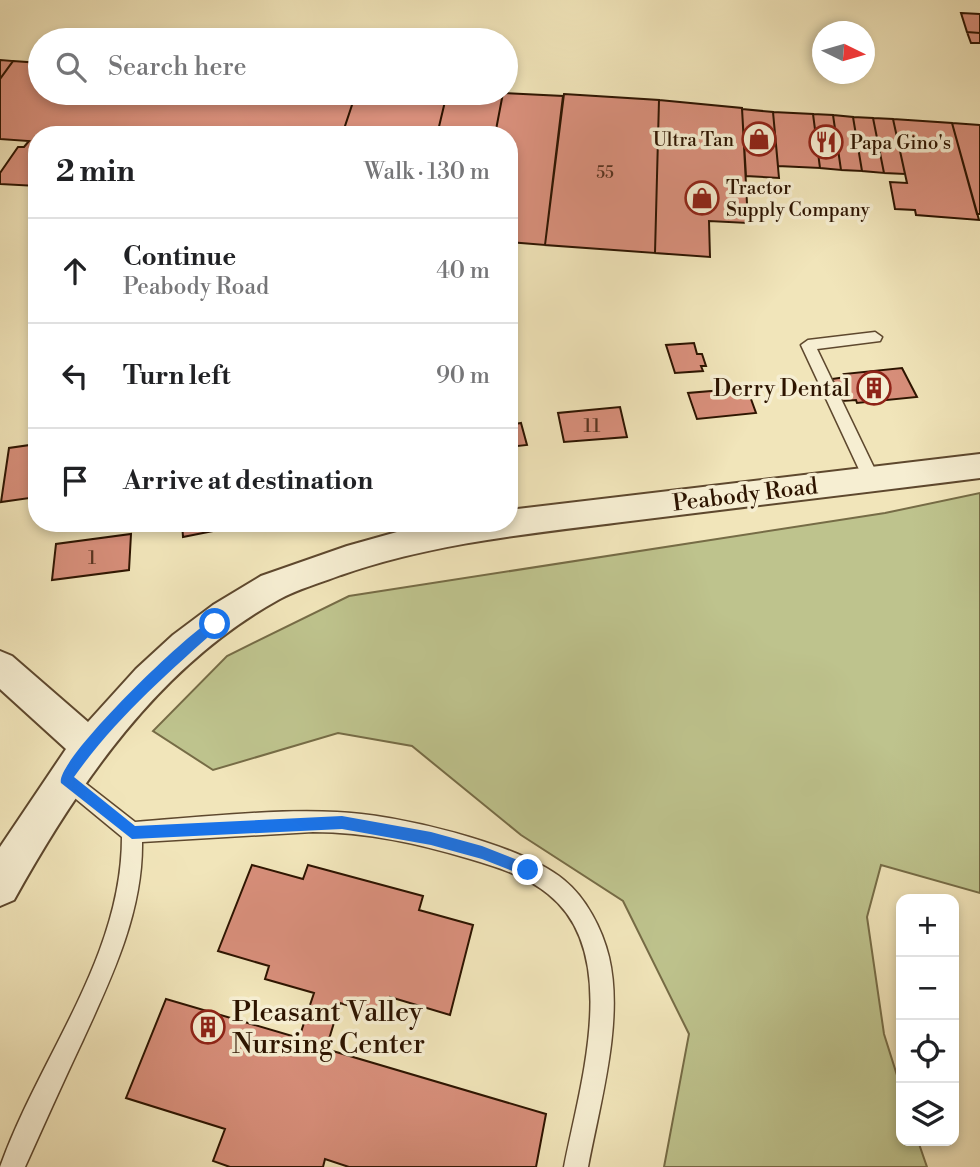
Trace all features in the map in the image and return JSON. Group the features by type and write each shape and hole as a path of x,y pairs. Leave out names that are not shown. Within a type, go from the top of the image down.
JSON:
{"street":[{"name":"Peabody Road","path":"518,522 980,466"},
{"name":"Peabody Road","path":"0,886 41,815 89,746 167,664 215,624 264,591 290,579 401,543 459,532"},
{"path":"0,667 89,746"}],"lane":[{"path":"871,478 808,345 875,337"},
{"path":"66,778 132,832 342,822 431,839 482,853 528,870 553,885 587,925 599,960 601,990 597,1039 576,1167"},
{"path":"12,1167 107,961 130,888 134,859 132,832"}],"green space":[{"path":"980,493 980,893 881,865 867,917 884,1034 896,1072 896,1146 920,1146 927,1167 664,1167 689,1034 623,901 521,835 412,746 338,733 213,770 153,731 227,656 349,596 885,513"}],"building":[{"path":"961,13 980,14 980,33 967,32"},
{"path":"967,32 980,33 980,43 971,43"},
{"path":"0,60 13,61 0,79"},
{"path":"13,61 28,62 28,105 352,105 345,126 28,126 28,141 0,139 0,79"},
{"path":"518,94 563,96 545,245 518,243 518,126 497,126 501,105 518,105"},
{"path":"564,94 659,100 655,253 545,245"},
{"name":"Tractor Supply Company","path":"659,100 742,108 748,223 709,221 710,257 655,253"},
{"path":"352,105 444,105 439,126 345,126"},
{"path":"444,105 501,105 497,126 439,126"},
{"name":"Ultra Tan","path":"742,109 773,112 779,178 746,176"},
{"path":"773,112 813,114 820,168 778,166"},
{"name":"Papa Gino's","path":"813,114 833,115 841,170 820,168"},
{"path":"833,115 853,117 862,171 841,170"},
{"path":"853,117 873,118 884,173 862,171"},
{"path":"873,118 893,119 905,174 884,173"},
{"path":"893,119 952,123 979,220 916,215 915,210 895,209 890,182 907,183"},
{"path":"952,123 980,125 980,214 977,214"},
{"path":"28,142 28,186 0,184 0,173 18,147 24,147"},
{"path":"694,343 697,354 702,354 706,366 701,366 703,371 675,373 666,345"},
{"name":"Derry Dental","path":"902,368 917,397 857,403 856,400 842,401 832,379 846,377 844,374"},
{"path":"747,388 756,413 697,419 688,393"},
{"path":"620,407 627,437 564,442 558,413"},
{"path":"521,423 527,445 518,446 518,424"},
{"path":"28,445 28,498 1,502 9,448"},
{"path":"183,532 208,532 183,537"},
{"path":"131,534 129,570 52,580 56,544"},
{"name":"Pleasant Valley Nursing Center","path":"252,865 303,879 308,865 423,896 419,910 473,925 450,1015 390,997 384,1016 340,1003 326,1049 546,1114 536,1167 349,1167 325,1159 323,1167 230,1167 213,1161 225,1129 126,1098 166,999 299,1038 314,993 265,979 269,966 218,951"}],"place":[{"name":"Ultra Tan","path":"759,139"},
{"name":"Papa Gino's","path":"826,142"},
{"name":"Tractor Supply Company","path":"702,198"},
{"name":"Derry Dental","path":"874,388"},
{"name":"Pleasant Valley Nursing Center","path":"208,1027"}],"route":[{"path":"215,624 167,664 130,700 89,746 66,778 132,832 342,822 431,839 482,853 528,870"}]}
